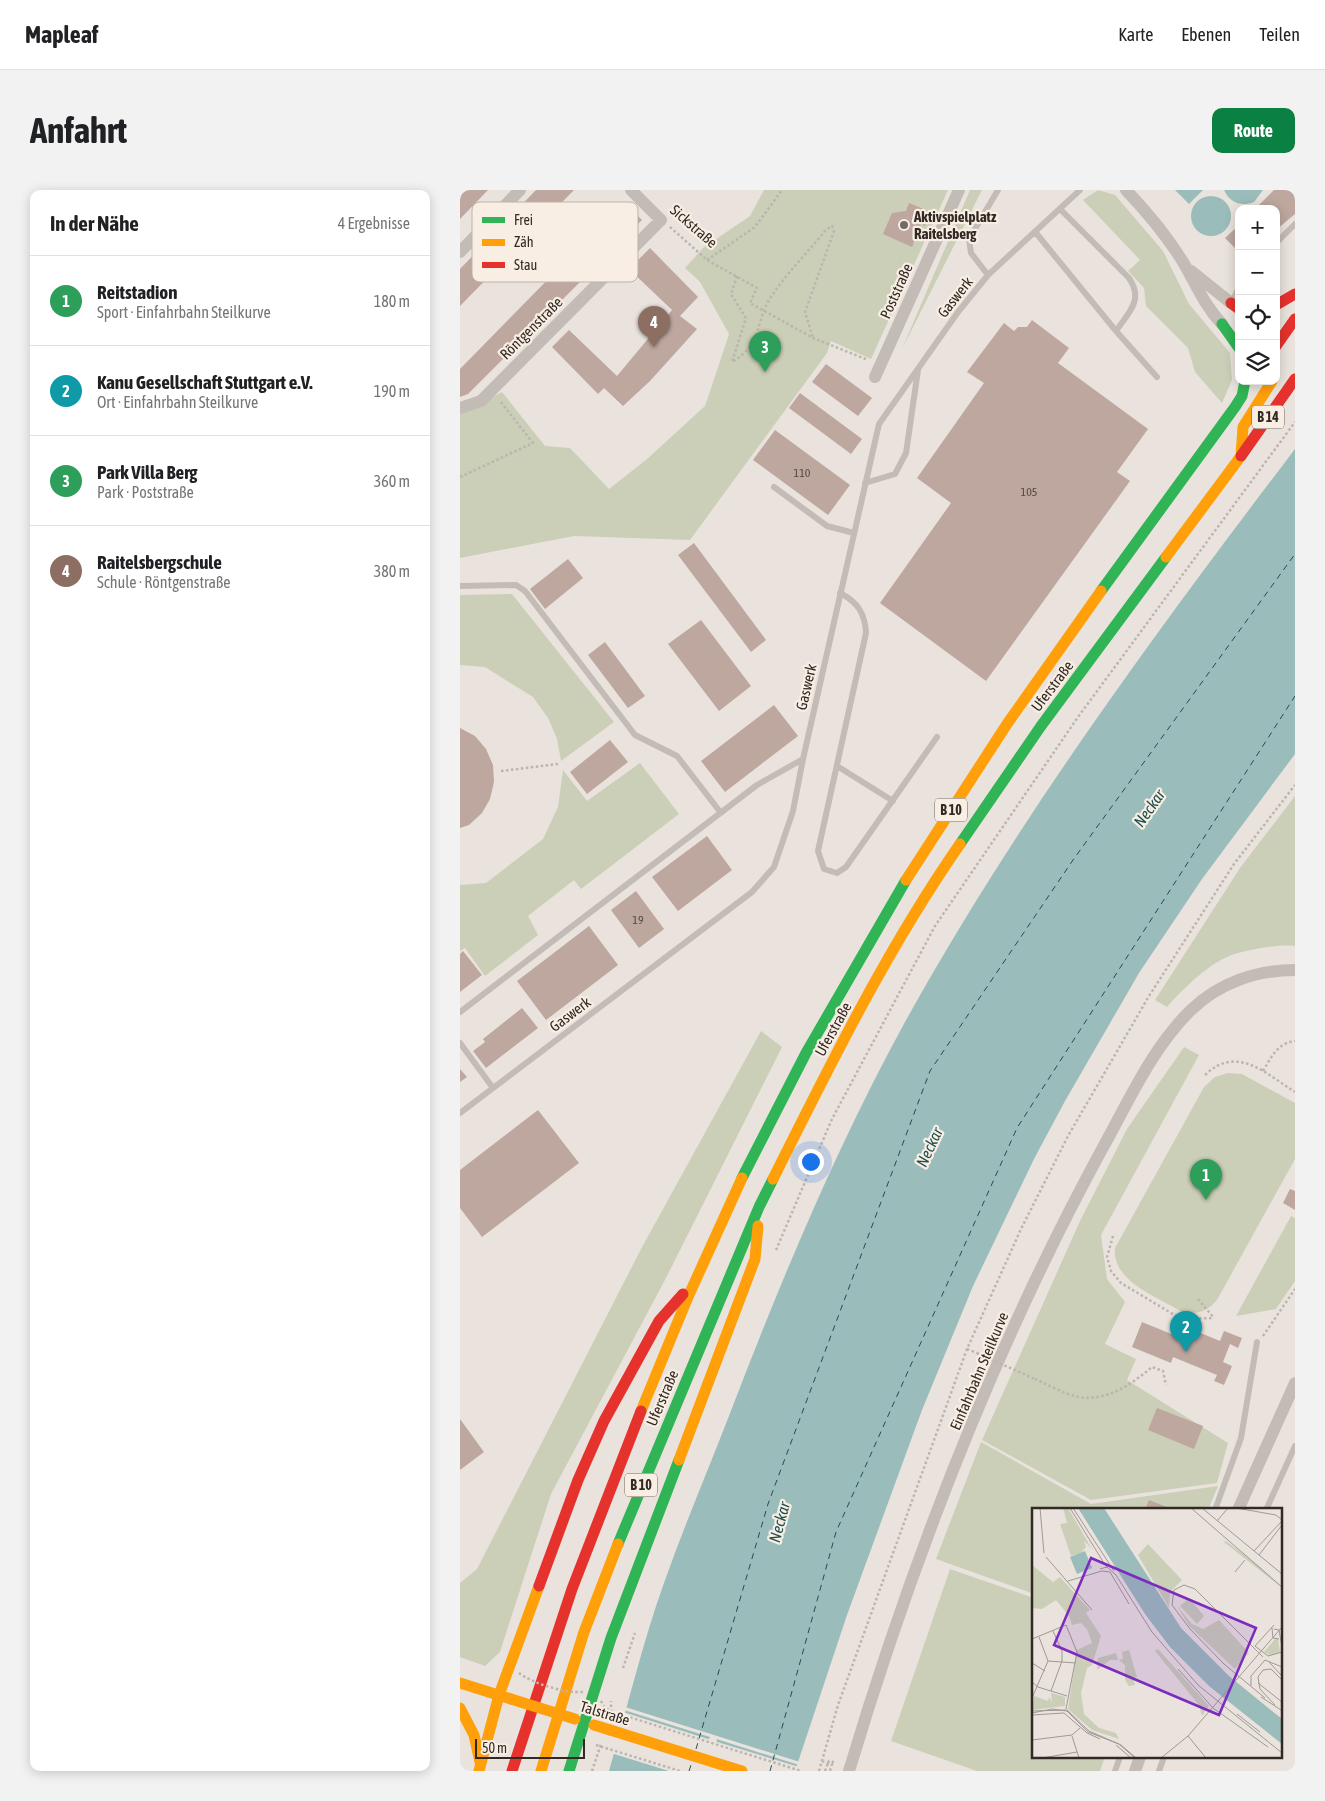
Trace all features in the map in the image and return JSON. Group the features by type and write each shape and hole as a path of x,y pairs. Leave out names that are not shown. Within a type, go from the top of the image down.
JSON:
{"main road":[{"path":"1280,303 1295,294"},
{"path":"1280,347 1295,319"},
{"path":"1224,320 1235,331"},
{"path":"1224,320 1235,341"},
{"name":"Uferstraße","path":"541,1771 584,1632 632,1506 759,1207 834,1059 901,937 955,851 1041,726 1241,456 1295,379"},
{"path":"1242,396 1244,385"},
{"name":"Uferstraße","path":"512,1771 559,1621 610,1487 695,1280 812,1042 882,918 987,756 1249,385"},
{"path":"1241,456 1243,427 1269,385"},
{"name":"B 10","path":"569,1771 611,1638 755,1259 759,1207"},
{"name":"B 10","path":"479,1770 499,1695 558,1529 604,1421 659,1321 695,1280"},
{"name":"Talstraße","path":"460,1683 742,1771"},
{"name":"B 10","path":"460,1708 477,1743 479,1770"}],"street":[{"path":"508,202 520,190"},
{"name":"Sickstraße","path":"631,190 661,220"},
{"name":"Poststraße","path":"877,371 959,190"},
{"path":"1126,190 1152,219 1184,264 1206,306 1224,320"},
{"name":"Röntgenstraße","path":"638,243 661,220"},
{"path":"460,252 472,240"},
{"path":"1184,264 1234,307"},
{"name":"Röntgenstraße","path":"460,408 480,401 599,282"},
{"name":"Einfahrbahn Steilkurve","path":"850,1771 866,1715 925,1548 1007,1344 1058,1234 1149,1063 1163,1042 1191,1010 1205,998 1236,980 1266,972 1295,970"},
{"path":"1239,1508 1295,1383"},
{"path":"1135,1771 1140,1758"}],"lane":[{"path":"988,275 971,253 969,239 998,190"},
{"name":"Gaswerk","path":"460,1113 752,892 774,867 793,811 803,758 879,424 958,312 988,275 1036,233 1080,190"},
{"path":"1060,209 1129,278 1135,287 1137,294 1135,302 1116,331"},
{"path":"1280,239 1295,224"},
{"path":"1036,233 1116,331 1157,377"},
{"path":"865,483 895,474 906,452 918,368"},
{"path":"774,487 826,526 854,533"},
{"path":"460,586 516,585 525,591 635,735 677,756 721,813"},
{"path":"840,593 851,598 859,608 865,620 866,633 818,851 824,869 831,872 842,871 937,737"},
{"path":"460,1012 757,785 803,758"},
{"path":"837,766 892,800"},
{"path":"460,1043 494,1088"},
{"path":"1216,1508 1241,1438 1257,1342"},
{"path":"1267,1508 1295,1446"},
{"path":"1115,1771 1120,1758"},
{"path":"1159,1771 1164,1758"}],"path":[{"path":"707,260 755,227 782,190"},
{"name":"Sickstraße","path":"661,220 707,260 756,288 750,303 764,312"},
{"path":"737,276 731,294 746,318 732,362 746,354 756,339 764,312 771,298 832,226 834,231 805,312 813,338"},
{"path":"764,312 877,371"},
{"path":"460,477 533,443 491,390"},
{"path":"774,1253 832,1119 936,926 1078,717 1295,422"},
{"path":"501,771 558,764"},
{"path":"819,1771 838,1704 967,1349 1021,1229 1068,1136 1149,996 1234,864 1295,785"},
{"path":"1263,1071 1276,1051 1286,1043 1295,1041"},
{"path":"1205,1075 1222,1063 1247,1062 1295,1092"},
{"path":"1113,1236 1107,1257 1111,1271 1121,1283 1181,1319 1214,1318 1198,1299"},
{"path":"1257,1342 1266,1333 1295,1289"},
{"path":"967,1349 1071,1395 1090,1397 1121,1389 1134,1382 1152,1366 1163,1371 1166,1385"},
{"path":"621,1676 636,1630"},
{"path":"519,1673 526,1678 573,1693 583,1692"},
{"path":"610,1697 613,1706 610,1716"},
{"path":"601,1701 605,1708 613,1712 800,1771"},
{"path":"592,1771 601,1743"},
{"path":"596,1745 680,1771"},
{"path":"822,1761 832,1764 830,1771"},
{"path":"826,1771 829,1761 833,1762 830,1771"}],"green space":[{"path":"764,190 948,190 871,359 831,341 827,353 690,540 574,536 460,558 460,413 502,392 545,446 570,448 609,489 647,459 705,406 729,334 700,282 685,268 703,248 750,216"},
{"path":"970,190 982,190 902,349"},
{"path":"1098,190 1115,195 1163,251 1189,304 1230,353 1232,380 1222,403 1195,372 1188,348 1146,306 1144,288 1128,271 1140,260 1083,200"},
{"path":"512,594 614,722 561,761 557,739 548,718 533,697 485,667 460,665 460,595"},
{"path":"640,763 679,814 581,889 574,880 528,916 538,935 485,976 465,948 460,951 460,885 486,883 543,839 558,807 563,770 587,801"},
{"path":"1295,796 1295,946 1270,947 1234,954 1203,972 1167,1007 1155,1000 1240,868"},
{"path":"761,1031 782,1047 666,1278 551,1494 500,1652 485,1666 460,1657 460,1583 477,1569 641,1249"},
{"path":"1184,1047 1199,1055 1101,1235 1107,1279 1125,1302 1105,1344 1136,1359 1127,1380 1228,1443 1217,1483 1091,1500 982,1440 1080,1221 1127,1129"},
{"path":"1228,1073 1242,1074 1295,1103 1295,1159 1217,1300 1210,1307 1202,1311 1193,1313 1182,1312 1149,1294 1129,1279 1121,1270 1116,1260 1115,1248 1204,1087 1215,1077"},
{"path":"1291,1216 1295,1218 1295,1281 1276,1309 1236,1316"},
{"path":"981,1442 1091,1504 1218,1486 1209,1508 1032,1508 1032,1593 936,1559"},
{"path":"950,1569 1032,1597 1032,1758 1105,1758 1100,1771 977,1771 891,1741"}],"water":[{"path":"1175,190 1203,190 1189,204"},
{"path":"1224,190 1263,190 1254,202 1240,204 1229,198"},
{"path":"1215,196 1222,199 1228,205 1231,216 1230,224 1222,233 1215,236 1207,236 1200,233 1192,224 1191,212 1194,205 1203,197"},
{"name":"Neckar","path":"1295,449 1295,754 1202,879 1139,973 1065,1101 1034,1159 973,1286 922,1410 847,1615 795,1771 707,1771 717,1740 714,1735 709,1738 698,1771 609,1771 649,1629 679,1543 809,1218 879,1070 948,947 1041,800 1140,658"}],"pier":[{"path":"625,1707 800,1762 799,1765 624,1710"},
{"path":"623,1712 711,1740 701,1771 669,1771 611,1753"},
{"path":"714,1741 799,1767 797,1771 705,1771"}],"building":[{"path":"460,190 488,190 476,202 472,202 472,207 460,219"},
{"path":"536,190 574,190 562,202 524,202"},
{"path":"1274,190 1295,190 1295,214 1280,227 1280,205 1259,205"},
{"name":"Aktivspielplatz Raitelsberg","path":"909,203 931,212 925,226 921,224 912,247 883,234 892,213 906,211"},
{"path":"638,216 642,220 638,224"},
{"path":"1235,229 1235,248 1225,238"},
{"path":"650,248 698,297 680,316 697,329 650,381 623,406 604,388 598,394 552,347 569,330 617,376 672,310 638,278 638,260"},
{"path":"472,257 472,282 484,282 460,306 460,269"},
{"path":"545,282 580,282 468,394 460,397 460,369"},
{"path":"1032,320 1069,348 1058,363 1148,429 1117,472 1130,481 986,681 880,603 951,503 917,478 984,383 967,372 1004,323 1014,331 1018,327 1027,327"},
{"path":"826,364 872,398 858,416 812,382"},
{"path":"800,393 862,439 851,454 789,408"},
{"path":"775,430 850,485 828,515 753,460"},
{"path":"694,543 766,640 751,652 678,555"},
{"path":"568,559 583,578 545,609 530,589"},
{"path":"701,620 751,686 719,711 668,644"},
{"path":"605,642 645,696 628,708 588,655"},
{"path":"774,705 798,736 725,792 701,761"},
{"path":"460,728 475,736 486,749 493,765 494,782 490,799 482,813 469,825 460,828"},
{"path":"610,740 628,762 587,794 570,772"},
{"path":"707,836 732,870 678,911 652,877"},
{"path":"636,891 664,929 639,948 611,910"},
{"path":"589,926 618,965 546,1020 517,981"},
{"path":"463,951 482,975 460,992 460,954"},
{"path":"522,1008 538,1028 486,1068 473,1051 485,1042 483,1039"},
{"path":"460,1069 467,1077 460,1082"},
{"path":"538,1110 579,1163 482,1237 460,1208 460,1170"},
{"path":"1290,1189 1295,1191 1295,1210 1283,1203"},
{"path":"1142,1322 1181,1338 1186,1327 1220,1341 1224,1331 1242,1338 1238,1348 1230,1344 1223,1362 1232,1366 1224,1385 1214,1381 1217,1375 1173,1357 1171,1363 1132,1347"},
{"path":"1157,1408 1203,1426 1194,1449 1148,1430"},
{"path":"460,1419 484,1452 460,1470"},
{"path":"1149,1500 1169,1508 1146,1508"}],"ferry route":[{"path":"696,1749 768,1504 930,1071 1073,860 1295,554"},
{"path":"770,1771 836,1532 1017,1128 1295,696"},
{"path":"689,1771 691,1765"}],"traffic: fast":[{"path":"1222,324 1235,342"},
{"path":"1101,591 1235,407 1242,396 1244,385"},
{"path":"960,844 1041,726 1166,557"},
{"path":"742,1178 806,1053 906,880"},
{"path":"618,1544 759,1207 773,1179"},
{"path":"569,1771 611,1638 679,1460"}],"traffic: slow":[{"path":"1166,557 1241,456 1243,427 1269,385"},
{"path":"906,880 1007,724 1101,591"},
{"path":"773,1179 838,1051 884,966 933,884 960,844"},
{"path":"641,1411 688,1297 742,1178"},
{"path":"679,1460 755,1259 758,1226"},
{"path":"541,1771 584,1632 618,1544"},
{"path":"479,1771 499,1695 539,1586"},
{"path":"460,1683 511,1699"},
{"path":"511,1699 575,1719"},
{"path":"460,1708 474,1735 480,1762"},
{"path":"594,1725 610,1730"},
{"path":"610,1730 742,1771"}],"traffic: jam":[{"path":"1280,303 1295,294"},
{"path":"1231,303 1235,306"},
{"path":"1280,340 1295,319"},
{"path":"1241,456 1295,379"},
{"path":"539,1586 578,1480 604,1421 659,1321 683,1294"},
{"path":"512,1771 572,1589 641,1411"}],"place":[{"name":"Aktivspielplatz Raitelsberg","path":"904,225"},
{"name":"Raitelsbergschule","path":"654,347"},
{"name":"Park Villa Berg","path":"765,372"},
{"name":"Reitstadion","path":"1206,1200"},
{"name":"Kanu Gesellschaft Stuttgart e.V.","path":"1186,1352"}]}
